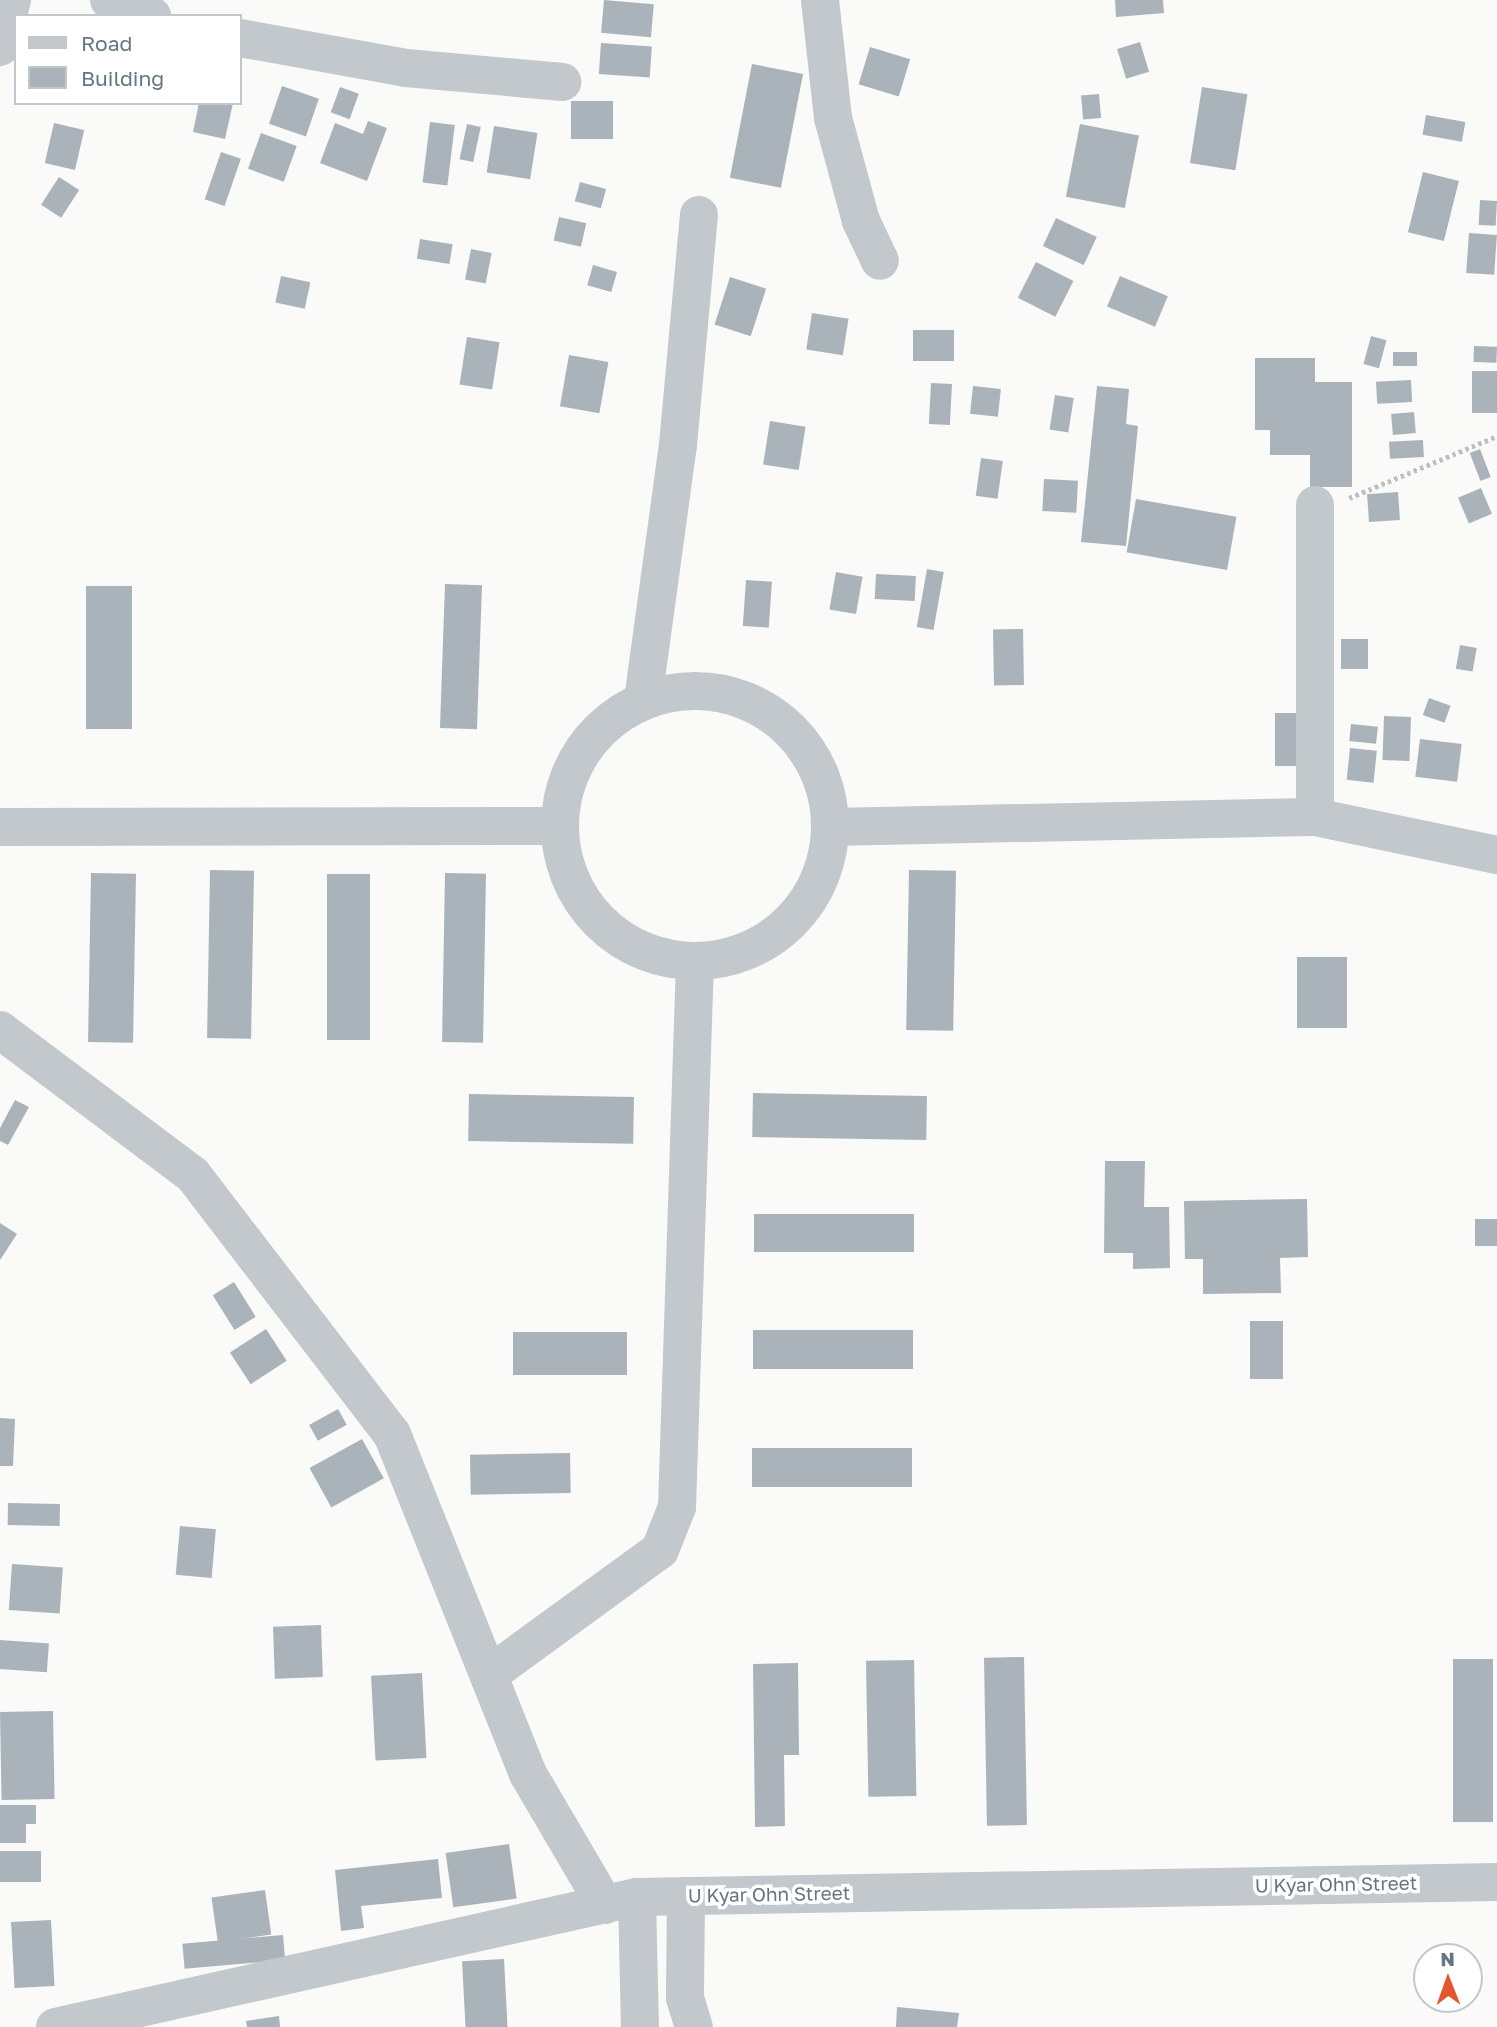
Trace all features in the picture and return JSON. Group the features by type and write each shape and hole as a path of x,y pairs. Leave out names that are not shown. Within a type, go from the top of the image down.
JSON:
{"street":[{"path":"0,47 12,0"},
{"path":"109,0 147,14"},
{"path":"820,0 833,117 861,221 880,261"},
{"path":"242,38 406,68 562,82"},
{"path":"643,700 678,445 699,215"},
{"path":"1315,505 1315,817"},
{"path":"695,690 759,708 792,730 822,775 832,827 821,879 792,923 747,952 695,962 643,952 598,922 568,878 558,826 569,774 598,730 643,700 695,690"},
{"path":"832,827 1315,817 1497,855"},
{"path":"0,827 558,826"},
{"path":"490,1674 660,1550 677,1507 695,962"},
{"path":"0,1030 193,1175 392,1434 528,1774 621,1901 640,2027"},
{"name":"U Kyar Ohn Street","path":"55,2027 621,1901 686,1896 1497,1882"},
{"path":"686,1896 685,1998 694,2027"}],"path":[{"path":"1315,505 1354,496 1497,436"}],"building":[{"path":"604,0 654,4 651,37 601,33"},
{"path":"1115,0 1163,0 1164,13 1116,17"},
{"path":"1140,42 1149,72 1126,79 1117,49"},
{"path":"601,43 652,47 650,77 599,74"},
{"path":"870,47 910,59 899,97 859,84"},
{"path":"752,64 803,74 781,188 730,178"},
{"path":"282,86 319,99 306,137 269,124"},
{"path":"340,87 359,94 350,119 331,112"},
{"path":"1202,87 1247,94 1235,170 1190,163"},
{"path":"1099,94 1101,118 1083,119 1081,96"},
{"path":"571,101 613,101 613,139 571,139"},
{"path":"199,105 233,105 225,139 193,132"},
{"path":"1426,115 1465,122 1462,142 1423,135"},
{"path":"368,121 387,128 367,181 320,163 335,123 363,134"},
{"path":"430,122 455,125 447,186 423,183"},
{"path":"54,123 84,130 75,170 45,163"},
{"path":"467,124 481,127 473,162 460,159"},
{"path":"1080,124 1139,135 1125,208 1066,197"},
{"path":"494,126 537,133 530,179 487,172"},
{"path":"261,133 297,146 284,182 248,169"},
{"path":"221,152 241,159 225,206 205,199"},
{"path":"1423,172 1459,181 1444,241 1408,232"},
{"path":"59,177 79,190 61,218 41,205"},
{"path":"580,182 606,189 601,208 575,201"},
{"path":"1480,200 1497,201 1496,226 1479,225"},
{"path":"559,217 586,223 581,247 554,240"},
{"path":"1056,218 1097,237 1084,265 1043,246"},
{"path":"1469,233 1497,235 1494,275 1466,273"},
{"path":"420,239 453,244 449,264 417,259"},
{"path":"471,249 492,253 486,283 465,279"},
{"path":"1036,262 1073,281 1055,317 1018,298"},
{"path":"593,265 617,272 611,292 587,285"},
{"path":"281,276 310,282 305,309 275,302"},
{"path":"1120,276 1168,296 1155,327 1107,306"},
{"path":"730,277 766,289 751,336 715,325"},
{"path":"812,313 849,319 843,355 806,350"},
{"path":"913,330 954,330 954,361 913,361"},
{"path":"1371,336 1386,340 1379,368 1363,364"},
{"path":"467,337 500,342 492,390 459,384"},
{"path":"1474,346 1497,347 1496,363 1473,362"},
{"path":"1393,352 1417,352 1417,366 1393,366"},
{"path":"569,355 608,362 599,413 560,406"},
{"path":"1255,358 1315,358 1315,382 1352,382 1352,487 1310,487 1310,455 1270,455 1270,430 1255,430"},
{"path":"1472,371 1497,371 1497,413 1472,413"},
{"path":"1411,380 1412,402 1377,404 1376,382"},
{"path":"931,383 952,384 950,425 929,424"},
{"path":"973,386 1001,389 998,417 970,414"},
{"path":"1097,386 1129,389 1126,424 1138,426 1126,546 1081,542"},
{"path":"1055,395 1074,398 1068,433 1050,430"},
{"path":"1414,412 1416,433 1393,435 1391,414"},
{"path":"770,421 806,427 799,470 763,464"},
{"path":"1423,440 1424,457 1390,459 1389,442"},
{"path":"1480,449 1491,477 1480,481 1470,453"},
{"path":"981,458 1003,461 997,499 976,496"},
{"path":"1044,479 1078,481 1076,513 1042,511"},
{"path":"1481,488 1492,514 1469,524 1458,498"},
{"path":"1398,492 1400,520 1369,522 1367,494"},
{"path":"1136,499 1236,517 1227,570 1127,552"},
{"path":"927,569 944,572 933,630 917,627"},
{"path":"836,572 863,577 856,614 829,609"},
{"path":"876,574 916,576 915,601 875,599"},
{"path":"746,580 772,582 769,628 743,626"},
{"path":"445,584 482,585 477,729 440,728"},
{"path":"86,586 132,586 132,729 86,729"},
{"path":"1023,629 1024,685 994,686 993,630"},
{"path":"1341,639 1368,639 1368,669 1341,669"},
{"path":"1460,645 1477,648 1473,672 1456,669"},
{"path":"1429,698 1451,706 1444,723 1423,715"},
{"path":"1275,713 1304,713 1304,766 1275,766"},
{"path":"1384,716 1411,717 1409,761 1382,760"},
{"path":"1351,724 1378,727 1376,744 1349,741"},
{"path":"1420,739 1462,744 1457,782 1415,777"},
{"path":"1350,748 1377,751 1374,783 1347,780"},
{"path":"210,870 254,871 251,1039 207,1038"},
{"path":"909,870 956,871 953,1031 906,1030"},
{"path":"91,873 136,874 133,1043 88,1042"},
{"path":"445,873 486,874 483,1043 442,1042"},
{"path":"327,874 370,874 370,1040 327,1040"},
{"path":"1297,957 1347,957 1347,1028 1297,1028"},
{"path":"753,1093 927,1096 926,1140 752,1137"},
{"path":"469,1094 634,1097 633,1144 468,1141"},
{"path":"15,1100 29,1107 8,1145 0,1141 0,1128"},
{"path":"1105,1161 1145,1161 1144,1207 1169,1207 1170,1268 1133,1269 1133,1253 1104,1253"},
{"path":"1307,1199 1308,1257 1280,1258 1281,1293 1203,1294 1203,1259 1185,1259 1184,1201"},
{"path":"754,1214 914,1214 914,1252 754,1252"},
{"path":"1475,1219 1497,1219 1497,1246 1475,1246"},
{"path":"0,1223 17,1234 0,1260"},
{"path":"234,1282 256,1317 235,1330 213,1295"},
{"path":"1250,1321 1283,1321 1283,1379 1250,1379"},
{"path":"266,1329 287,1361 251,1384 230,1352"},
{"path":"753,1330 913,1330 913,1369 753,1369"},
{"path":"513,1332 627,1332 627,1375 513,1375"},
{"path":"338,1409 347,1425 318,1441 309,1425"},
{"path":"0,1418 15,1419 13,1466 0,1466"},
{"path":"362,1439 384,1478 331,1507 310,1468"},
{"path":"752,1448 912,1448 912,1487 752,1487"},
{"path":"570,1453 571,1493 471,1495 470,1455"},
{"path":"8,1503 60,1504 60,1526 8,1525"},
{"path":"180,1526 216,1529 212,1578 176,1575"},
{"path":"12,1564 63,1568 60,1613 9,1610"},
{"path":"321,1625 323,1677 275,1679 273,1627"},
{"path":"0,1640 49,1643 47,1672 0,1669"},
{"path":"1024,1657 1027,1825 987,1826 984,1658"},
{"path":"1453,1659 1493,1659 1493,1822 1453,1822"},
{"path":"914,1660 916,1796 868,1797 866,1661"},
{"path":"798,1663 799,1755 784,1755 785,1826 755,1827 753,1664"},
{"path":"422,1673 426,1758 376,1761 371,1676"},
{"path":"53,1711 55,1799 2,1800 0,1712"},
{"path":"0,1805 36,1805 36,1824 26,1824 26,1843 0,1843"},
{"path":"509,1844 517,1898 453,1907 446,1853"},
{"path":"0,1851 41,1851 41,1882 0,1882"},
{"path":"438,1859 442,1898 361,1906 364,1928 341,1931 335,1870"},
{"path":"265,1890 271,1935 218,1942 212,1898"},
{"path":"51,1920 54,1986 15,1988 11,1922"},
{"path":"283,1935 285,1960 185,1969 182,1944"},
{"path":"504,1959 508,2027 466,2027 462,1961"},
{"path":"897,2007 959,2013 957,2027 896,2027"},
{"path":"279,2016 280,2027 247,2027 246,2021"}]}
